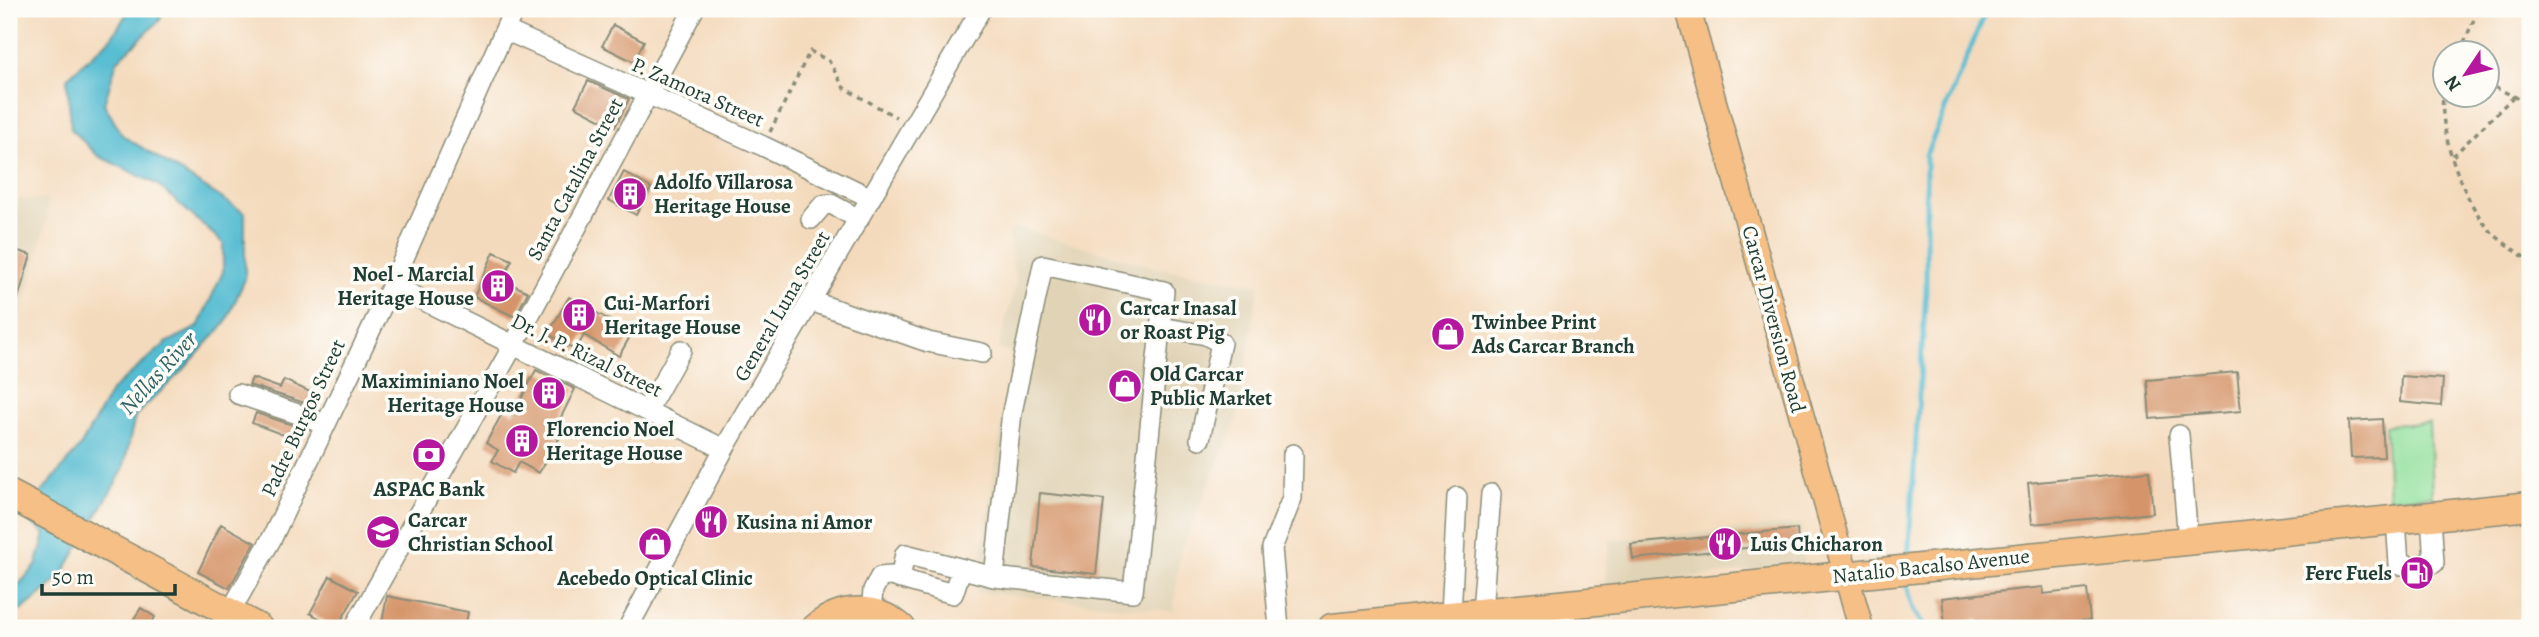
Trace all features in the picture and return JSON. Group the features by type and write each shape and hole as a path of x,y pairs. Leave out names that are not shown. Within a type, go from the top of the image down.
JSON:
{"highway":[{"path":"12,496 93,538 225,621 257,628"},
{"name":"Natalio Bacalso Avenue","path":"1332,628 1445,620 1482,612 1565,617 1845,575 2530,506"},
{"path":"816,628 840,614 871,612 886,617 901,628"}],"main road":[{"name":"Carcar Diversion Road","path":"1688,9 1861,628"}],"street":[{"name":"Padre Burgos Street","path":"225,621 272,538 392,285 514,9"},
{"name":"Santa Catalina Street","path":"354,628 514,344 646,93 694,9"},
{"name":"General Luna Street","path":"628,628 724,449 981,9"},
{"name":"P. Zamora Street","path":"505,30 763,146 871,198"},
{"path":"811,219 823,205 831,204 859,219"},
{"path":"900,579 905,555 994,577 1133,592 1164,291 1043,265 1012,412 994,577"},
{"name":"Dr. J. P. Rizal Street","path":"392,285 648,409 724,449"},
{"path":"811,301 928,342 982,353"},
{"path":"1161,327 1206,335 1220,343 1200,439"},
{"path":"648,409 681,350"},
{"path":"238,394 310,418 325,426"},
{"path":"2179,435 2188,540"},
{"path":"1279,628 1272,548 1292,498 1293,454"},
{"path":"1482,612 1491,495"},
{"path":"1445,620 1457,497"},
{"path":"2427,563 2434,563 2431,516"},
{"path":"2396,519 2399,565 2406,564"},
{"path":"871,612 873,590 880,577 900,579 953,594 961,569"}],"path":[{"path":"2466,38 2478,10 2483,9"},
{"path":"763,146 810,51 829,61 844,88 913,127"},
{"path":"2500,89 2530,104"},
{"path":"2453,156 2514,96"},
{"path":"2444,108 2443,119 2463,186 2488,228 2530,262"}],"shaded area":[{"path":"9,199 47,199 48,213 30,286 9,351"},
{"name":"Old Carcar Public Market","path":"1015,227 1154,267 1259,285 1237,419 1180,552 1173,611 976,592 1012,353 998,349 1016,283 1009,232"},
{"path":"1801,524 1804,565 1604,586 1610,540"}],"green space":[{"path":"2429,423 2432,496 2389,498 2385,425"}],"water":[{"name":"Nellas River","path":"130,9 163,9 160,20 117,61 104,104 122,135 245,213 245,279 226,322 185,368 135,416 123,470 61,577 22,610 9,612 9,591 12,592 36,566 45,534 22,516 80,447 112,390 166,343 198,327 223,272 223,243 157,184 98,156 71,129 67,78 111,38"}],"building":[{"path":"613,25 644,41 634,62 602,46"},
{"path":"588,81 629,99 615,127 575,106"},
{"name":"Adolfo Villarosa Heritage House","path":"624,172 651,188 636,215 609,200"},
{"path":"9,248 31,255 12,319 9,318"},
{"name":"Noel - Marcial Heritage House","path":"494,252 512,260 503,280 528,292 515,317 474,297"},
{"name":"Cui-Marfori Heritage House","path":"569,297 632,333 619,356 584,335 576,350 548,334"},
{"path":"536,370 575,389 552,435 559,439 539,473 519,462 513,473 492,461 498,450 486,443 505,408 514,413"},
{"path":"2237,372 2241,411 2150,419 2147,380"},
{"path":"2401,376 2443,379 2441,406 2400,402"},
{"path":"252,378 280,388 284,380 319,396 314,406 249,385"},
{"path":"256,413 299,427 294,439 252,423"},
{"path":"2382,419 2384,457 2351,458 2349,421"},
{"path":"2149,471 2153,513 2032,524 2028,483"},
{"path":"1040,493 1104,500 1096,574 1033,567"},
{"path":"221,524 255,543 229,588 198,572"},
{"path":"1797,529 1798,543 1633,559 1631,544"},
{"path":"330,576 358,591 337,628 310,613"},
{"path":"2043,587 2044,594 2087,589 2090,620 2045,625 2044,628 1980,628 1979,620 1945,624 1942,598"},
{"path":"387,596 468,612 465,628 381,628"},
{"path":"141,608 155,617 148,628 128,628"}],"waterway":[{"path":"1908,559 1926,290 1926,155 1987,9"},
{"path":"1906,580 1913,609 1925,628"}],"place":[{"name":"Adolfo Villarosa Heritage House","path":"630,194"},
{"name":"Noel - Marcial Heritage House","path":"498,286"},
{"name":"Cui-Marfori Heritage House","path":"579,315"},
{"name":"Carcar Inasal or Roast Pig","path":"1095,320"},
{"name":"Twinbee Print Ads Carcar Branch","path":"1448,334"},
{"name":"Old Carcar Public Market","path":"1125,386"},
{"name":"Maximiniano Noel Heritage House","path":"549,393"},
{"name":"Florencio Noel Heritage House","path":"522,441"},
{"name":"ASPAC Bank","path":"429,455"},
{"name":"Kusina ni Amor","path":"711,522"},
{"name":"Carcar Christian School","path":"383,532"},
{"name":"Acebedo Optical Clinic","path":"655,544"},
{"name":"Luis Chicharon","path":"1725,544"},
{"name":"Ferc Fuels","path":"2417,573"}]}
